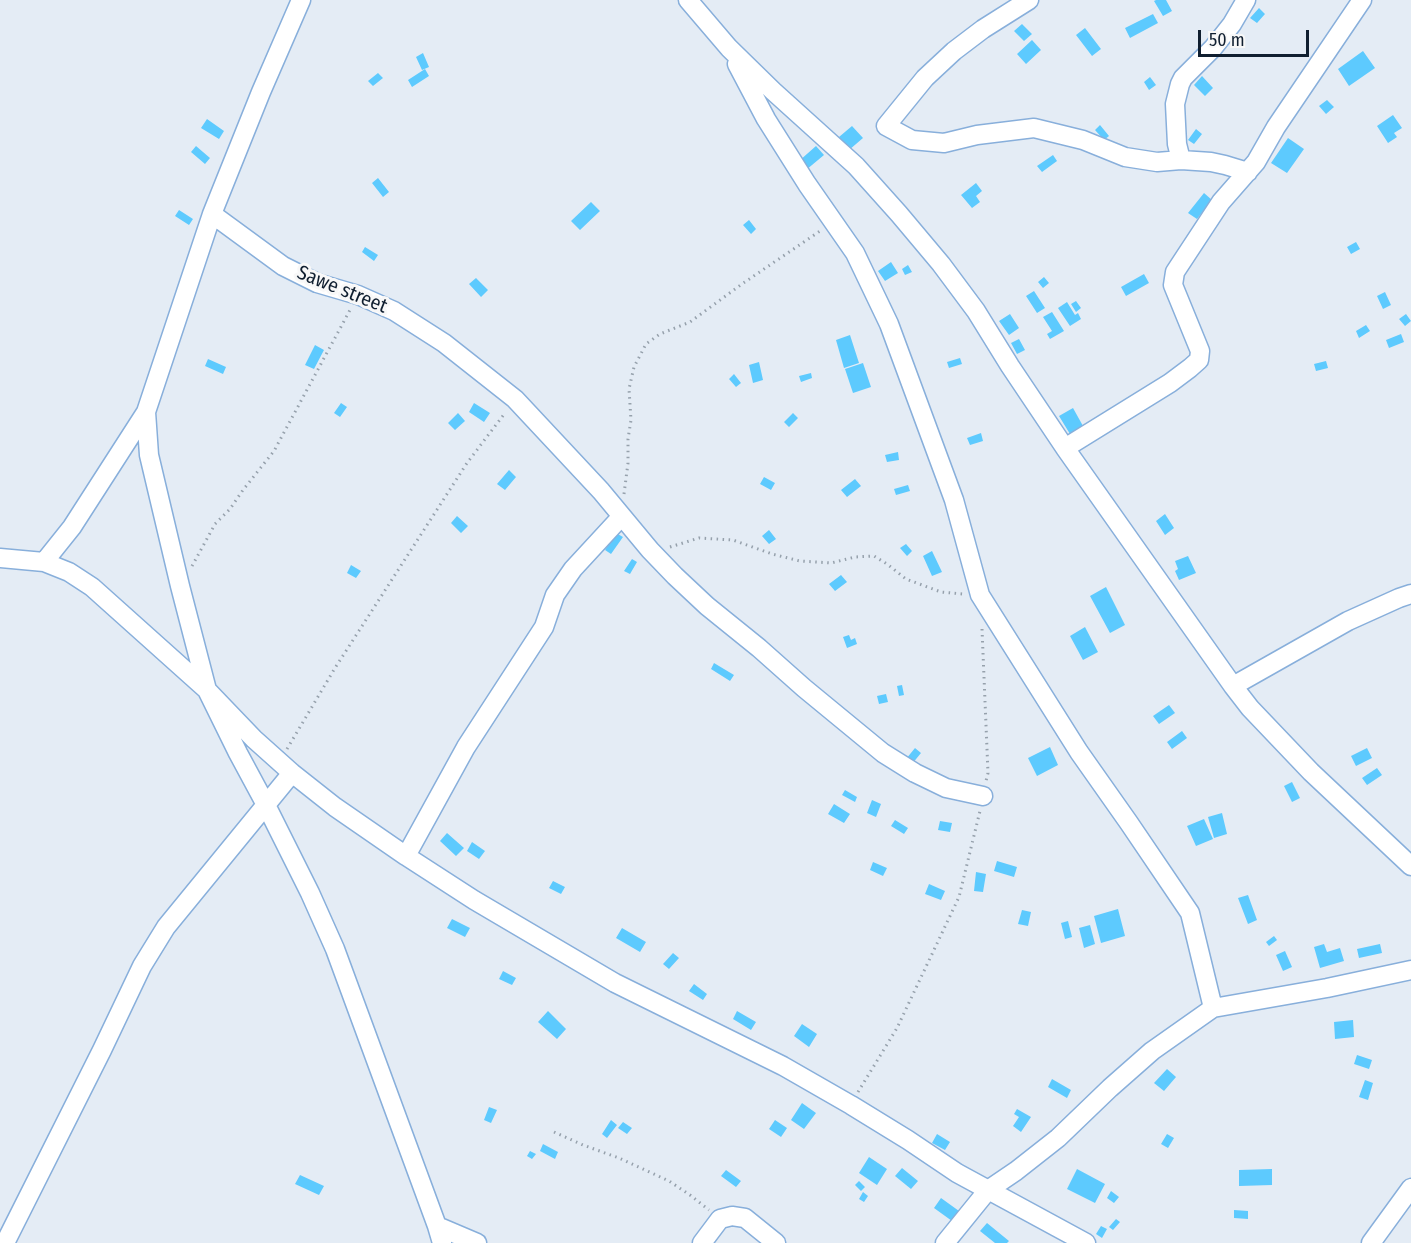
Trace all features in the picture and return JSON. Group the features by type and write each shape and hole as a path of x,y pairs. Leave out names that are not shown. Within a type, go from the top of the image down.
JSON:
{"street":[{"path":"44,562 72,527 146,412 212,214 301,0"},
{"path":"688,0 729,48 856,166 934,256 975,312 1065,448 1250,708 1311,772 1411,866"},
{"path":"1181,160 1177,144 1175,104 1180,84 1232,24 1246,0"},
{"path":"1065,448 1170,383 1199,360 1200,351 1173,285 1175,272 1221,202 1256,162 1276,127 1362,0"},
{"path":"1021,2 983,29 938,66 925,78 886,126 912,140 944,143 977,135 1034,128 1083,140 1125,157 1157,162 1181,160 1211,162 1248,172"},
{"path":"729,48 766,119 855,253 889,324 954,500 980,595 1078,752 1190,913 1213,1008"},
{"name":"Sawe street","path":"212,214 283,266 317,284 358,295 394,310 444,343 515,399 601,491 621,517 675,576 804,688 883,753 915,773 946,788 983,796"},
{"path":"146,412 150,455 207,690 310,893 335,949 439,1234 477,1243"},
{"path":"406,856 466,747 544,627 555,596 573,569 621,517"},
{"path":"0,558 44,562 69,572 92,586 207,690 254,739 286,767 335,807 474,900 615,983 783,1066 908,1140 957,1173 1086,1243"},
{"path":"1233,686 1348,621 1411,594"},
{"path":"5,1243 148,956 166,927 266,805 286,767"},
{"path":"945,1243 988,1190 1058,1138 1152,1051 1213,1008 1327,988 1411,970"},
{"path":"1371,1243 1411,1188"},
{"path":"702,1243 720,1219 732,1216 745,1218 776,1243"}],"path":[{"path":"621,517 631,420 629,389 634,367 646,344 660,334 690,322 833,222"},
{"path":"180,586 216,524 274,451 358,295"},
{"path":"286,767 335,668 467,463 515,399"},
{"path":"650,550 666,548 699,538 733,540 800,561 831,563 855,557 874,556 906,579 941,592 980,595"},
{"path":"851,1105 897,1028 959,897 988,773 982,628"},
{"path":"554,1132 669,1181 720,1219"}],"building":[{"path":"1166,0 1172,11 1163,16 1154,1"},
{"path":"1259,8 1265,14 1257,23 1250,18"},
{"path":"1153,14 1158,23 1130,38 1125,28"},
{"path":"1022,24 1032,34 1024,41 1014,31"},
{"path":"1085,28 1101,49 1092,56 1076,35"},
{"path":"1032,40 1041,50 1026,64 1017,54"},
{"path":"1363,51 1375,68 1349,86 1338,69"},
{"path":"423,53 429,67 422,70 416,57"},
{"path":"425,69 429,76 412,87 408,80"},
{"path":"378,73 383,78 373,86 368,81"},
{"path":"1202,76 1213,88 1205,96 1194,85"},
{"path":"1150,77 1156,85 1149,90 1144,82"},
{"path":"1327,100 1334,107 1326,114 1319,106"},
{"path":"1393,115 1402,128 1394,133 1397,137 1388,143 1377,126"},
{"path":"207,119 224,131 219,139 201,128"},
{"path":"1100,125 1109,136 1104,140 1095,130"},
{"path":"852,126 863,138 849,150 839,137"},
{"path":"1196,129 1202,134 1194,144 1188,140"},
{"path":"1288,138 1304,149 1287,173 1271,163"},
{"path":"196,146 210,158 205,164 191,152"},
{"path":"816,146 824,155 806,170 799,161"},
{"path":"1053,155 1057,161 1042,172 1037,166"},
{"path":"378,178 389,192 383,197 372,183"},
{"path":"976,183 982,191 976,196 980,202 972,208 961,195"},
{"path":"1204,193 1212,200 1197,219 1188,213"},
{"path":"591,202 600,211 580,230 571,221"},
{"path":"179,210 193,219 189,225 175,216"},
{"path":"749,220 756,229 751,234 743,225"},
{"path":"1356,242 1360,249 1351,254 1347,247"},
{"path":"365,247 378,255 374,261 362,252"},
{"path":"891,262 898,273 885,281 878,271"},
{"path":"908,265 912,272 905,275 902,269"},
{"path":"1144,274 1149,283 1126,296 1121,287"},
{"path":"1044,277 1049,283 1043,288 1038,282"},
{"path":"476,278 488,290 481,297 469,284"},
{"path":"1034,291 1045,308 1037,313 1026,296"},
{"path":"1385,292 1391,305 1383,309 1377,296"},
{"path":"1076,301 1081,308 1076,312 1071,304"},
{"path":"1067,302 1075,315 1078,313 1081,319 1070,326 1058,308"},
{"path":"1052,312 1064,331 1050,339 1047,334 1052,331 1043,317"},
{"path":"1010,314 1019,328 1009,335 999,321"},
{"path":"1406,314 1411,321 1405,326 1399,319"},
{"path":"1366,325 1370,331 1359,338 1356,331"},
{"path":"1401,334 1404,342 1389,348 1386,340"},
{"path":"850,335 859,363 844,368 836,340"},
{"path":"1019,339 1025,350 1017,354 1011,343"},
{"path":"315,345 324,350 314,369 305,365"},
{"path":"960,358 962,364 949,368 947,362"},
{"path":"208,359 226,367 223,374 205,366"},
{"path":"1326,361 1328,368 1316,371 1314,364"},
{"path":"759,362 763,380 753,383 749,365"},
{"path":"863,363 871,387 853,393 845,369"},
{"path":"811,373 812,378 801,382 799,376"},
{"path":"734,374 741,383 736,387 729,379"},
{"path":"341,403 347,407 340,417 334,413"},
{"path":"474,403 490,413 484,422 469,412"},
{"path":"1073,408 1083,426 1070,434 1059,416"},
{"path":"458,413 465,421 455,430 448,423"},
{"path":"793,413 798,418 789,427 784,422"},
{"path":"981,433 983,441 970,445 967,438"},
{"path":"898,452 899,460 887,462 885,455"},
{"path":"509,470 516,477 505,490 497,484"},
{"path":"764,477 775,483 771,490 760,484"},
{"path":"855,479 861,486 847,497 841,490"},
{"path":"908,485 910,491 896,495 894,489"},
{"path":"1165,514 1174,528 1165,535 1156,521"},
{"path":"457,516 468,526 461,533 451,523"},
{"path":"769,530 776,539 769,544 762,536"},
{"path":"616,533 623,537 611,554 605,550"},
{"path":"906,544 912,551 907,556 900,548"},
{"path":"932,551 942,572 932,576 923,556"},
{"path":"1188,556 1196,573 1179,580 1175,571 1178,569 1175,561"},
{"path":"632,559 637,562 630,574 624,571"},
{"path":"351,565 361,571 356,578 347,573"},
{"path":"841,575 847,582 835,591 829,584"},
{"path":"1106,587 1125,625 1110,633 1090,596"},
{"path":"1085,627 1098,652 1083,660 1070,636"},
{"path":"849,635 851,640 855,638 857,644 847,648 843,637"},
{"path":"714,663 734,675 730,681 711,669"},
{"path":"902,685 904,695 899,696 897,686"},
{"path":"886,694 888,702 879,704 877,696"},
{"path":"1169,705 1175,713 1159,724 1153,716"},
{"path":"1182,731 1187,738 1172,749 1167,742"},
{"path":"1050,747 1058,765 1037,776 1028,758"},
{"path":"915,748 921,753 912,764 906,759"},
{"path":"1367,748 1372,758 1356,766 1351,756"},
{"path":"1377,768 1382,775 1367,785 1362,778"},
{"path":"1292,782 1300,798 1292,802 1284,786"},
{"path":"845,790 857,797 855,802 842,795"},
{"path":"872,800 881,804 876,817 867,813"},
{"path":"834,804 850,814 844,823 828,814"},
{"path":"1222,813 1227,834 1214,838 1208,817"},
{"path":"1204,819 1213,839 1196,846 1187,826"},
{"path":"895,820 908,828 904,834 891,826"},
{"path":"940,821 952,823 950,832 938,830"},
{"path":"447,833 464,848 456,856 440,841"},
{"path":"472,842 485,851 479,859 467,851"},
{"path":"997,861 1017,867 1014,877 994,871"},
{"path":"873,862 887,868 883,876 870,870"},
{"path":"976,872 986,874 983,892 974,891"},
{"path":"553,881 565,887 561,894 549,888"},
{"path":"929,884 945,891 941,900 925,894"},
{"path":"1248,895 1257,920 1248,924 1238,898"},
{"path":"1118,909 1125,936 1101,943 1094,916"},
{"path":"1022,910 1031,912 1028,926 1018,924"},
{"path":"452,919 470,928 465,937 447,928"},
{"path":"1068,921 1072,937 1065,939 1061,923"},
{"path":"1090,925 1095,944 1084,948 1079,928"},
{"path":"622,928 646,942 640,952 616,938"},
{"path":"1274,936 1277,940 1269,946 1266,942"},
{"path":"1324,944 1327,952 1340,948 1344,961 1320,968 1314,947"},
{"path":"1380,944 1382,953 1359,958 1357,949"},
{"path":"1285,951 1292,967 1283,971 1276,955"},
{"path":"673,953 679,958 669,969 663,964"},
{"path":"503,971 516,978 512,985 499,979"},
{"path":"694,984 707,994 703,1000 689,991"},
{"path":"548,1011 566,1029 557,1039 538,1022"},
{"path":"737,1011 756,1022 751,1030 733,1019"},
{"path":"1353,1020 1354,1037 1335,1039 1334,1022"},
{"path":"802,1024 817,1034 809,1047 794,1036"},
{"path":"1357,1055 1372,1060 1369,1069 1354,1064"},
{"path":"1167,1069 1176,1077 1164,1091 1154,1083"},
{"path":"1052,1079 1071,1090 1067,1098 1048,1087"},
{"path":"1365,1080 1373,1083 1368,1100 1359,1097"},
{"path":"802,1103 816,1113 804,1129 791,1120"},
{"path":"489,1107 497,1110 491,1123 484,1120"},
{"path":"1017,1109 1031,1117 1021,1132 1013,1126 1019,1117 1014,1114"},
{"path":"611,1120 617,1125 607,1138 602,1134"},
{"path":"775,1120 787,1128 781,1137 769,1129"},
{"path":"623,1122 632,1128 627,1134 618,1128"},
{"path":"937,1134 950,1142 945,1150 932,1143"},
{"path":"1167,1134 1174,1138 1168,1148 1161,1144"},
{"path":"543,1144 558,1152 555,1159 540,1151"},
{"path":"530,1151 536,1154 532,1159 527,1156"},
{"path":"869,1157 887,1169 877,1185 859,1173"},
{"path":"902,1168 918,1181 911,1189 895,1176"},
{"path":"1077,1169 1105,1184 1095,1203 1067,1189"},
{"path":"1272,1169 1272,1185 1239,1186 1239,1170"},
{"path":"726,1170 741,1181 736,1187 721,1176"},
{"path":"300,1175 324,1186 319,1195 295,1184"},
{"path":"859,1181 865,1187 861,1191 855,1185"},
{"path":"1111,1191 1119,1197 1114,1203 1107,1198"},
{"path":"863,1192 868,1196 864,1202 859,1199"},
{"path":"941,1198 959,1211 952,1221 934,1208"},
{"path":"1234,1210 1248,1211 1248,1219 1234,1218"},
{"path":"1116,1219 1120,1222 1113,1230 1109,1227"},
{"path":"987,1223 1009,1241 995,1243 980,1231"},
{"path":"1101,1226 1107,1229 1102,1238 1096,1234"}]}
